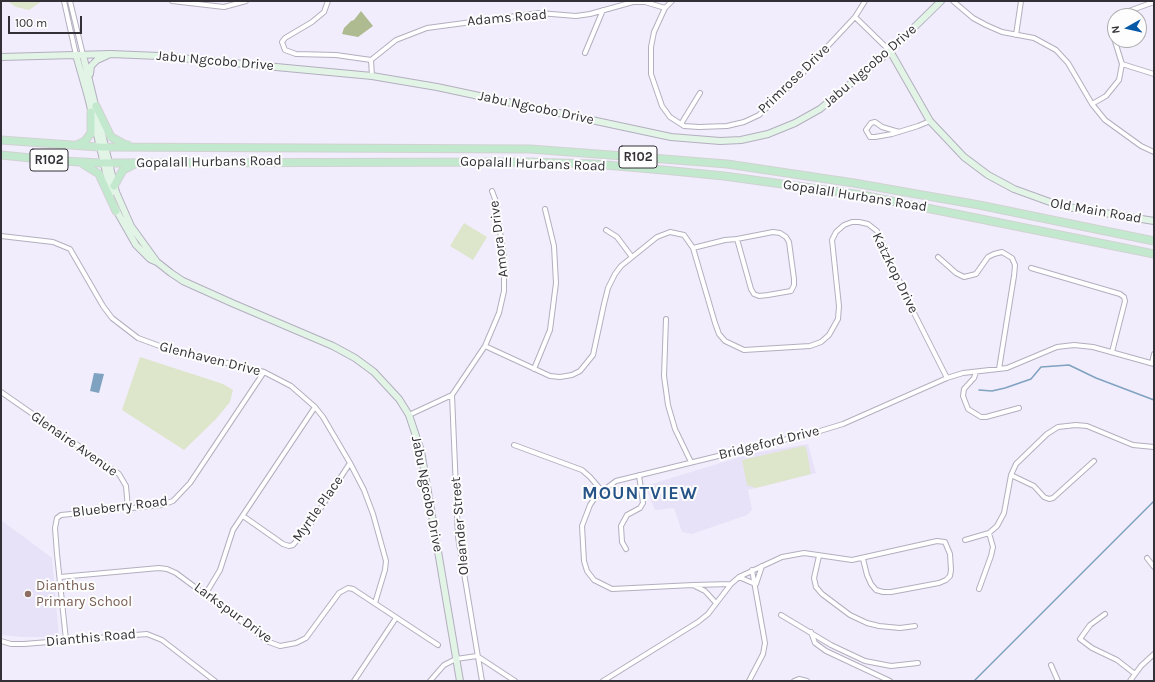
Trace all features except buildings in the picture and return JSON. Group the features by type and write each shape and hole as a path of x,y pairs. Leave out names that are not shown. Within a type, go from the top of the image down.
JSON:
{"main road":[{"name":"Jabu Ngcobo Drive","path":"460,681 425,471 421,451 409,415 387,385 355,358 333,346 183,281 157,262 150,259 136,245 116,211 102,147 76,55 112,54 217,61 372,76 436,87 671,137 720,141 741,140 768,134 795,123 820,110 890,51 941,1"},
{"name":"Old Main Road","path":"890,51 930,121 964,157 988,175 1021,192 1060,206 1154,221"},
{"path":"90,82 91,66 97,60 112,54"},
{"path":"1,58 76,55"},
{"name":"Jabu Ngcobo Drive","path":"83,55 96,106 102,147"},
{"path":"96,106 111,137 124,144 157,147"},
{"path":"75,146 85,142 91,133 91,112"},
{"name":"Gopalall Hurbans Road","path":"1,140 102,147 530,149 727,164 885,189 1154,241"},
{"name":"Gopalall Hurbans Road","path":"1,155 106,163 527,162 594,164 655,169 724,176 862,196 1154,254"},
{"path":"78,162 94,169 98,174 116,211"},
{"name":"Jabu Ngcobo Drive","path":"106,163 124,212 131,226 157,262"},
{"path":"114,186 123,170 139,163"}],"street":[{"path":"64,1 76,55"},
{"path":"70,1 83,55"},
{"path":"172,1 224,7 246,1"},
{"path":"328,1 324,12 312,22 285,38 282,42 285,50 296,54 336,55 371,60 372,76"},
{"name":"Adams Road","path":"371,60 396,40 427,28 539,13 576,16 633,2 645,1 665,8"},
{"path":"672,1 665,8 654,32 651,48 652,74 662,106 670,117 681,124 700,93"},
{"name":"Primrose Drive","path":"681,124 699,127 727,126 744,122 759,115 798,78 855,17 865,1"},
{"path":"953,1 973,18 986,25 1002,32 1034,38 1056,50 1068,63 1092,104 1105,120 1119,132 1141,146 1154,152"},
{"path":"1016,35 1021,1"},
{"path":"1137,8 1154,2"},
{"path":"585,53 603,10"},
{"path":"855,17 866,26 890,51"},
{"path":"1092,104 1106,96 1119,80 1122,64 1117,48"},
{"path":"1122,64 1154,74"},
{"path":"899,132 882,127 875,122 871,123 866,130 870,136 875,137 899,132 930,121"},
{"name":"Amora Drive","path":"409,415 452,394 485,346 499,313 504,291 504,257 495,198 492,191"},
{"path":"534,369 550,330 556,283 554,246 544,209"},
{"name":"Katzkop Drive","path":"485,346 550,376 560,377 572,375 585,367 593,355 608,288 615,274 632,257 657,237 670,232 684,235 693,248 715,323 719,334 725,341 744,350 810,346 820,342 829,335 838,319 839,306 832,240 836,232 844,225 852,222 868,224 877,231 911,307 947,378"},
{"path":"606,230 617,237 632,257"},
{"path":"693,248 725,240 773,232 780,233 786,237 789,242 794,279 794,285 790,291 759,296 754,294 737,239"},
{"name":"Glenhaven Drive","path":"1,236 53,242 70,249 103,306 112,318 138,338 165,348 264,372 291,386 316,407 350,463 364,490 373,514 386,561 385,570 375,603"},
{"path":"938,257 956,273 964,277 976,274 988,257 994,254 1002,252 1012,258 1015,265 1014,276 999,369"},
{"path":"1031,268 1120,294 1124,297 1125,301 1112,352"},
{"path":"666,319 664,376 668,405 675,429 691,462"},
{"name":"Bridgeford Drive","path":"731,584 612,589 594,580 587,571 584,561 582,526 590,505 602,491 616,481 843,424 947,378 1019,364 1057,347 1080,345 1153,363"},
{"path":"1153,363 1154,354"},
{"name":"Blueberry Road","path":"66,640 55,528 57,518 61,515 162,504 173,501 182,493 264,372"},
{"path":"976,372 974,378 964,389 963,396 968,409 981,417 986,417 1019,408"},
{"name":"Glenaire Avenue","path":"1,392 119,474 126,486 128,508"},
{"name":"Oleander Street","path":"452,394 458,537 482,681"},
{"path":"205,595 220,570 229,539 316,407"},
{"path":"965,540 989,533 1001,520 1011,475 1016,464 1047,434 1065,425 1087,426 1133,445 1154,447"},
{"path":"514,445 582,470 602,491"},
{"path":"1011,475 1034,486 1044,497 1049,499 1053,498 1094,461"},
{"name":"Myrtle Place","path":"243,516 283,544 293,545 309,526 350,463"},
{"path":"626,549 622,542 621,526 627,515 640,508 643,503 639,475"},
{"path":"979,589 993,547 989,533"},
{"path":"603,681 698,622 708,614 731,584 739,577 752,570 795,553 811,554 840,560 863,558 938,541 945,542 950,554 950,576 946,580 939,583 891,592 883,592 876,590 871,584 867,576 863,558"},
{"path":"819,556 814,578 816,587 822,594 850,615 867,623 879,626 900,628 915,626"},
{"path":"1147,558 1154,567"},
{"path":"755,585 762,566"},
{"name":"Larkspur Drive","path":"60,577 158,568 167,569 176,572 269,642 280,646 296,643 306,638 342,589 353,588 438,645"},
{"path":"749,681 763,654 764,644 752,570"},
{"path":"739,577 755,585"},
{"path":"693,585 704,591 716,603"},
{"path":"1105,614 1090,625 1080,639 1092,648 1117,660 1135,674"},
{"path":"781,615 840,650 865,662 891,666 918,663"},
{"path":"354,681 396,618"},
{"path":"811,632 815,643 826,651 890,681"},
{"name":"Dianthis Road","path":"1,641 11,644 24,644 147,634 162,640 215,681"},
{"path":"1130,681 1154,654"},
{"path":"430,681 444,665 456,659 478,656 515,681"},
{"path":"1051,665 1058,681"},
{"path":"794,681 799,679 808,681"}],"shaded area":[{"path":"808,444 816,473 748,490 752,510 747,515 692,534 682,532 674,508 655,510 645,486 753,453"},
{"name":"Dianthus Primary School","path":"1,520 52,558 59,637 22,637 1,635"}],"green space":[{"path":"7,1 42,1 29,10 16,7"},
{"path":"361,11 373,26 358,37 342,34 344,28 354,20"},
{"path":"464,223 487,237 473,260 450,246"},
{"path":"140,357 223,384 233,390 230,402 216,419 184,450 122,410"},
{"path":"803,446 806,447 811,474 756,488 747,485 742,460"}],"water":[{"path":"94,373 104,374 99,393 90,391"}],"waterway":[{"path":"979,390 992,391 1031,379 1041,367 1069,365 1096,378 1154,400"},
{"path":"974,681 1154,501"}],"place":[{"name":"Dianthus Primary School","path":"28,594"}],"district":[{"name":"MOUNTVIEW","path":"640,494"}]}
